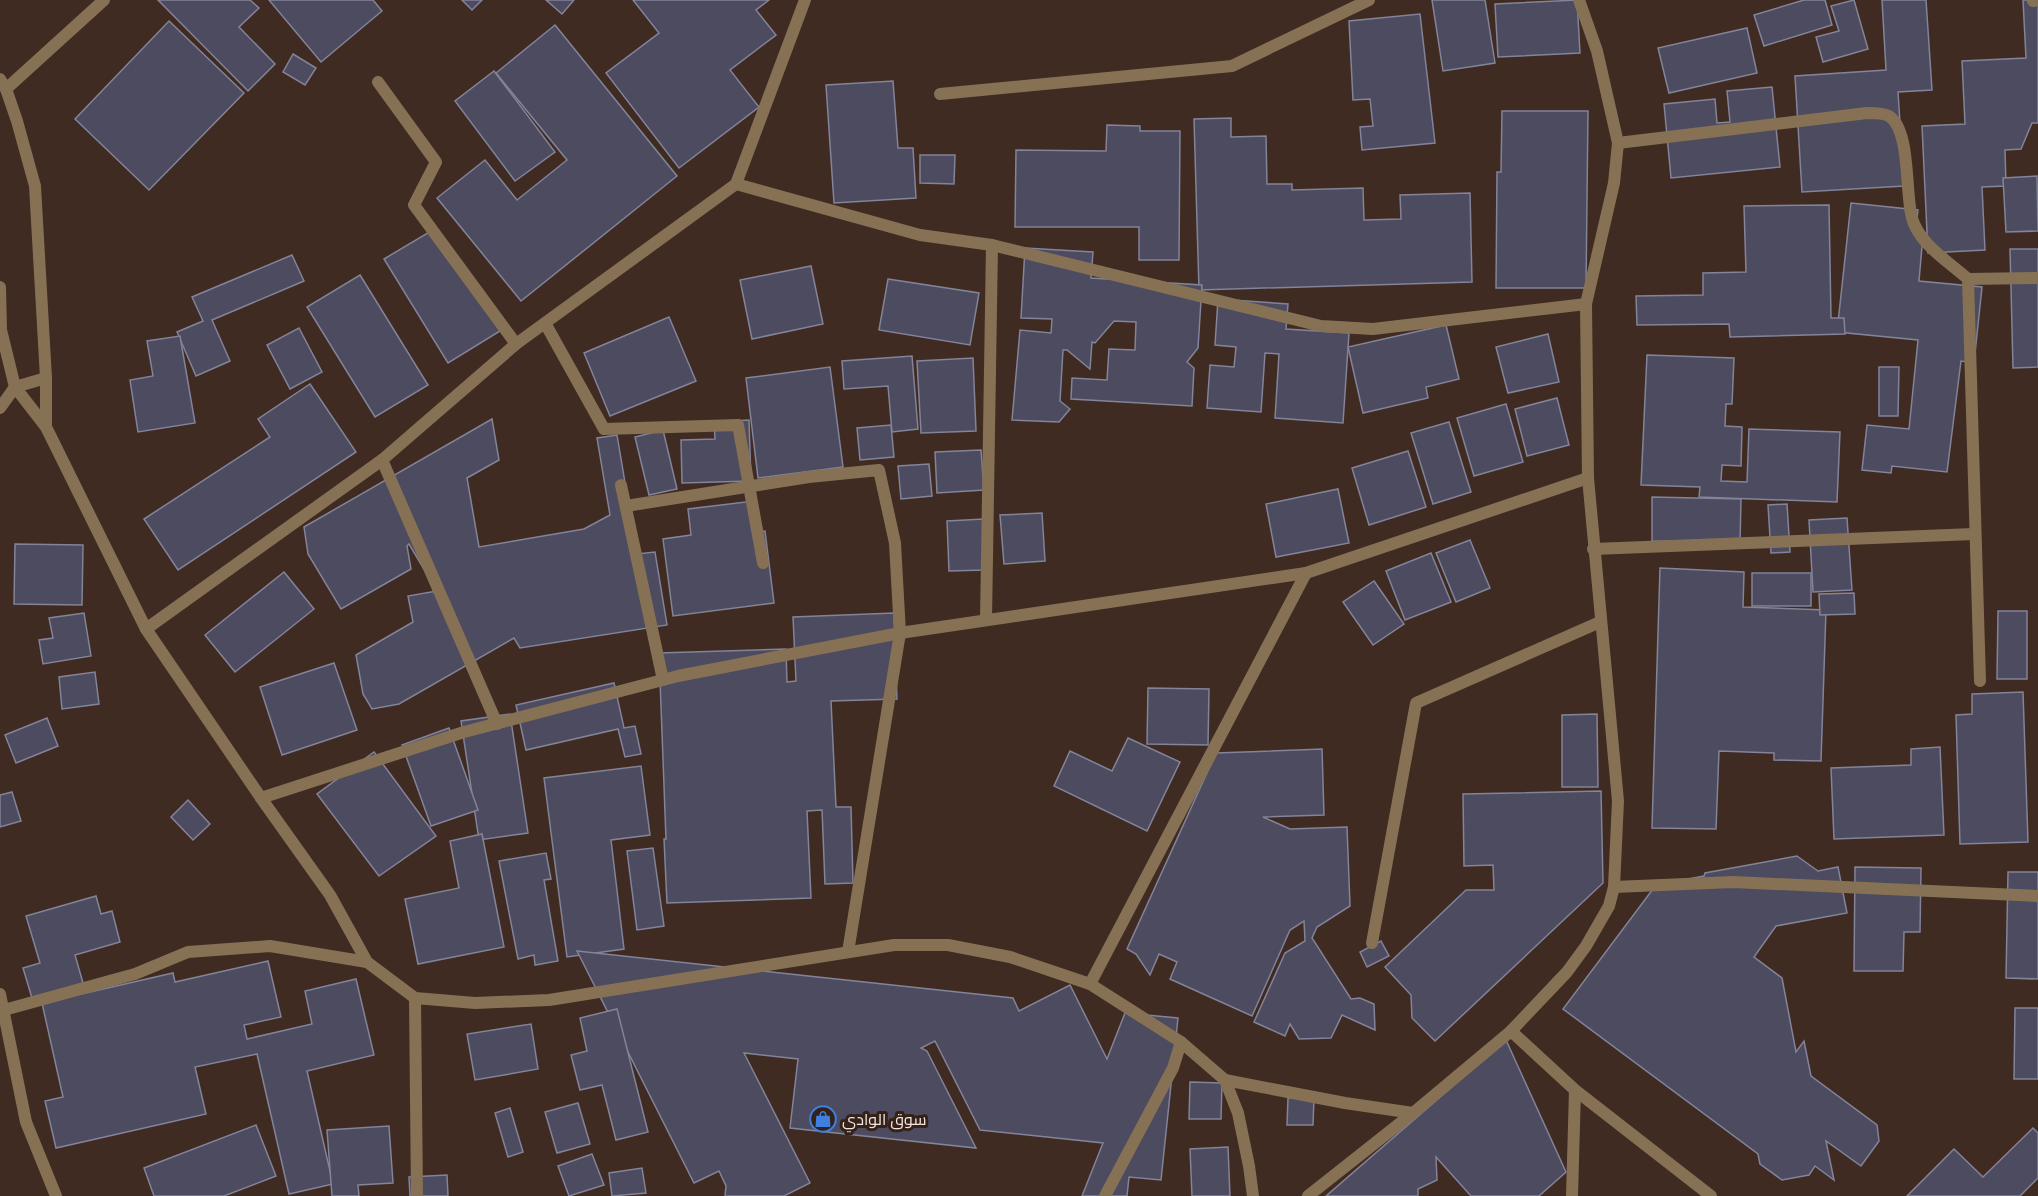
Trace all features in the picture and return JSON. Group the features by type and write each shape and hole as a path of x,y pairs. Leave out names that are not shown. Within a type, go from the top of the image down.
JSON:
{"street":[{"path":"46,427 46,378 35,186 3,84 104,0"},
{"path":"146,629 382,460 516,344 736,184 805,0"},
{"path":"940,94 1232,66 1369,0"},
{"path":"1308,1196 1413,1113 1511,1031 1567,972 1586,946 1609,906 1614,887 1618,801 1588,478 1586,304 1614,183 1618,143 1597,51 1579,0"},
{"path":"378,82 436,162 414,205 516,344"},
{"path":"1618,143 1867,112 1888,115 1899,125 1903,140 1912,219 1926,243 1968,279 2038,278"},
{"path":"736,184 920,235 992,245 1321,326 1373,329 1586,304"},
{"path":"986,620 992,245"},
{"path":"1968,279 1980,681"},
{"path":"0,287 1,330 15,387 46,427 146,629 330,895 367,962 415,998 476,1003 549,1000 894,945 948,945 1010,957 1090,984 1181,1042 1225,1080 1238,1113 1253,1196"},
{"path":"545,323 604,429 738,424 763,563"},
{"path":"0,408 15,387 46,378"},
{"path":"382,460 496,724"},
{"path":"626,506 749,486 879,470 894,543 900,633 848,952"},
{"path":"261,798 465,732 663,680 900,633 1306,573 1588,478"},
{"path":"621,485 663,680"},
{"path":"1593,549 1974,534"},
{"path":"1090,984 1306,573"},
{"path":"1372,943 1416,703 1600,622"},
{"path":"1614,887 1733,882 2038,896"},
{"path":"4,1010 135,974 188,952 270,946 367,962"},
{"path":"0,994 26,1122 56,1196"},
{"path":"415,998 417,1196"},
{"path":"1511,1031 1575,1090 1711,1196"},
{"path":"1105,1196 1173,1068 1181,1042"},
{"path":"1225,1080 1345,1103 1413,1113"},
{"path":"1572,1196 1575,1090"}],"building":[{"path":"158,0 250,0 259,8 239,27 275,64 248,91"},
{"path":"269,0 373,0 382,11 321,62"},
{"path":"462,0 482,0 472,10"},
{"path":"546,0 574,0 562,14"},
{"path":"633,0 769,0 756,10 776,35 730,70 759,107 679,168 606,73 659,33"},
{"path":"1432,0 1485,0 1495,63 1443,71"},
{"path":"1577,0 1580,53 1498,57 1495,4"},
{"path":"1804,0 1825,0 1832,25 1764,46 1754,15"},
{"path":"1854,0 1868,49 1823,62 1816,37 1839,31 1831,6"},
{"path":"1882,0 1926,0 1932,90 1898,92 1904,186 1802,192 1795,76 1886,70"},
{"path":"2023,0 2038,0 2038,123 2032,123 2021,149 2005,150 2006,186 1982,187 1985,250 1928,253 1922,126 1965,124 1962,61 2026,58"},
{"path":"1420,14 1435,143 1362,150 1360,127 1373,126 1370,99 1353,100 1349,21"},
{"path":"169,21 244,93 149,190 75,119"},
{"path":"555,25 677,176 521,301 437,198 485,160 517,200 567,160 496,73"},
{"path":"1747,28 1757,73 1669,93 1658,48"},
{"path":"293,54 316,68 305,85 283,72"},
{"path":"494,71 555,152 515,181 455,101"},
{"path":"893,81 898,148 913,148 916,198 834,203 826,85"},
{"path":"1772,87 1780,167 1671,178 1664,104 1715,99 1717,123 1730,122 1727,91"},
{"path":"1502,111 1588,111 1586,288 1496,288 1497,172 1501,172"},
{"path":"1231,118 1231,137 1266,136 1267,184 1292,184 1292,190 1363,188 1364,220 1401,219 1400,195 1470,193 1472,282 1199,290 1194,119"},
{"path":"1107,125 1140,126 1140,131 1180,131 1179,260 1139,260 1139,227 1015,227 1016,150 1106,151"},
{"path":"920,155 955,155 954,184 920,183"},
{"path":"2037,176 2038,231 2006,232 2003,178"},
{"path":"1851,203 1918,210 1915,235 1923,235 1919,281 1982,287 1974,363 1961,361 1947,472 1892,466 1891,473 1862,470 1867,425 1909,429 1918,340 1837,332"},
{"path":"1829,205 1831,318 1844,318 1845,334 1730,337 1729,324 1637,325 1636,296 1703,295 1703,273 1746,272 1744,206"},
{"path":"436,228 500,331 448,363 384,259"},
{"path":"1025,248 1093,252 1091,278 1202,285 1198,348 1187,362 1194,368 1192,406 1071,399 1072,378 1107,380 1109,349 1135,350 1136,322 1114,321 1095,343 1092,342 1090,369 1067,350 1063,350 1060,401 1070,409 1059,422 1012,420 1020,330 1051,333 1052,319 1021,318"},
{"path":"2010,249 2038,249 2038,367 2013,368"},
{"path":"292,255 304,281 212,320 230,361 196,376 177,332 203,321 192,297"},
{"path":"811,266 823,324 752,339 740,280"},
{"path":"360,275 428,385 375,417 307,307"},
{"path":"888,279 979,293 970,345 879,330"},
{"path":"1218,299 1288,304 1286,329 1349,333 1343,423 1275,418 1279,354 1265,353 1261,412 1207,408 1210,365 1234,367 1236,347 1215,345"},
{"path":"669,317 696,381 610,416 584,353"},
{"path":"1446,325 1459,379 1426,387 1428,398 1363,413 1348,347"},
{"path":"299,328 322,372 290,389 267,345"},
{"path":"1548,334 1559,382 1508,393 1496,347"},
{"path":"180,336 195,423 138,432 130,380 153,376 147,341"},
{"path":"1647,355 1734,358 1732,404 1726,404 1725,426 1742,427 1741,466 1722,465 1721,481 1747,482 1749,429 1840,432 1837,502 1699,497 1700,487 1641,485"},
{"path":"912,356 918,429 892,432 888,386 844,389 842,361"},
{"path":"973,358 976,431 921,433 917,361"},
{"path":"830,367 843,467 758,478 746,378"},
{"path":"1879,367 1899,367 1898,416 1879,416"},
{"path":"310,384 356,452 178,570 144,519 270,437 258,419"},
{"path":"1557,398 1569,445 1527,456 1515,409"},
{"path":"1506,404 1523,462 1474,476 1457,418"},
{"path":"492,419 499,460 467,478 479,547 584,529 610,515 597,438 617,435 637,554 655,552 667,625 520,648 514,638 399,704 372,709 363,694 356,655 413,622 408,596 437,591 409,544 407,546 411,569 341,609 308,554 304,527"},
{"path":"749,420 751,481 682,483 681,440 715,439 714,422"},
{"path":"1449,422 1471,492 1433,504 1411,433"},
{"path":"891,425 894,457 860,460 857,428"},
{"path":"663,430 677,489 649,495 635,437"},
{"path":"981,450 984,490 937,493 935,452"},
{"path":"1408,451 1426,507 1369,525 1352,468"},
{"path":"929,464 932,496 901,499 898,466"},
{"path":"1338,489 1349,543 1276,557 1266,504"},
{"path":"1652,497 1741,499 1740,543 1652,541"},
{"path":"754,501 758,532 765,531 774,603 673,616 663,539 691,535 688,509"},
{"path":"1787,504 1790,552 1771,553 1768,505"},
{"path":"1042,513 1045,561 1004,564 1000,515"},
{"path":"1847,518 1852,590 1813,592 1809,520"},
{"path":"984,519 986,570 949,571 947,521"},
{"path":"1470,540 1490,588 1456,602 1436,553"},
{"path":"15,544 83,545 82,605 14,604"},
{"path":"1431,553 1451,602 1405,620 1386,571"},
{"path":"1660,568 1744,572 1743,607 1826,610 1821,761 1774,760 1774,753 1719,751 1716,829 1652,828"},
{"path":"284,572 314,609 235,672 205,635"},
{"path":"1752,573 1811,573 1811,606 1752,606"},
{"path":"1374,581 1404,624 1373,645 1343,602"},
{"path":"1854,593 1855,614 1820,615 1819,594"},
{"path":"1998,611 2027,611 2027,679 1997,679"},
{"path":"84,613 91,656 43,664 39,640 53,638 49,618"},
{"path":"894,613 897,699 831,701 836,807 851,807 853,883 825,884 822,810 807,811 811,898 667,903 659,653 786,649 787,682 796,681 793,617"},
{"path":"334,663 357,730 282,755 260,687"},
{"path":"95,672 99,704 62,709 59,677"},
{"path":"614,683 624,728 635,726 641,754 625,757 618,729 526,750 516,705"},
{"path":"1148,688 1209,689 1208,745 1147,744"},
{"path":"2023,692 2028,842 1960,844 1956,715 1972,714 1972,694"},
{"path":"510,714 528,833 479,840 461,721"},
{"path":"1597,714 1598,787 1562,787 1562,715"},
{"path":"47,718 58,746 16,763 5,735"},
{"path":"449,728 478,810 431,826 402,745"},
{"path":"1128,738 1180,762 1147,831 1054,786 1070,751 1112,771"},
{"path":"1940,747 1944,835 1834,839 1831,768 1911,765 1911,749"},
{"path":"1322,749 1324,815 1263,817 1290,829 1347,827 1350,906 1317,927 1312,938 1351,999 1360,998 1374,1004 1375,1030 1342,1015 1331,1038 1299,1039 1290,1024 1285,1036 1254,1022 1285,953 1305,941 1304,921 1290,930 1252,1016 1170,979 1177,962 1159,954 1150,975 1136,954 1127,949 1216,753"},
{"path":"374,752 436,836 379,876 317,794"},
{"path":"641,766 650,835 611,840 624,949 567,957 544,778"},
{"path":"1601,791 1603,883 1435,1041 1412,1018 1411,995 1385,967 1466,890 1494,890 1493,865 1464,866 1463,794"},
{"path":"12,792 21,821 0,827 0,795"},
{"path":"188,800 210,824 193,840 171,817"},
{"path":"482,834 504,947 418,964 405,899 459,888 450,841"},
{"path":"653,848 664,926 637,930 627,851"},
{"path":"546,853 551,879 544,880 558,961 535,965 534,955 518,959 499,861"},
{"path":"1797,856 1818,871 1838,867 1847,913 1776,926 1754,957 1782,978 1796,1052 1804,1041 1811,1076 1877,1125 1879,1141 1861,1166 1826,1141 1834,1180 1815,1166 1809,1175 1782,1180 1760,1164 1758,1154 1563,1009 1656,885 1704,876 1705,873"},
{"path":"1855,867 1921,868 1920,932 1904,932 1903,971 1854,971"},
{"path":"2008,872 2038,872 2038,979 2006,978"},
{"path":"96,896 101,914 112,911 120,942 75,955 83,983 32,998 23,968 40,963 26,916"},
{"path":"1381,941 1389,956 1367,967 1360,952"},
{"path":"577,951 1013,998 1019,1011 1070,985 1107,1059 1125,1013 1178,1018 1161,1180 1129,1177 1127,1196 1082,1196 1103,1143 980,1130 935,1041 921,1048 927,1051 976,1148 790,1128 798,1059 744,1053 810,1183 784,1196 725,1196 726,1186 719,1171 694,1183"},
{"path":"268,961 281,1017 244,1025 247,1039 312,1024 305,991 356,979 374,1055 307,1071 333,1184 289,1194 257,1054 195,1067 206,1114 56,1148 45,1101 63,1097 42,1003 173,973 175,982"},
{"path":"2015,1008 2038,1008 2038,1079 2014,1079"},
{"path":"617,1009 648,1132 616,1140 602,1085 580,1090 571,1055 587,1051 580,1018"},
{"path":"531,1024 538,1069 475,1080 467,1034"},
{"path":"1506,1040 1566,1172 1539,1196 1471,1196 1436,1157 1437,1180 1418,1189 1418,1196 1326,1196"},
{"path":"1190,1082 1222,1083 1221,1119 1189,1119"},
{"path":"1288,1098 1314,1098 1313,1125 1287,1125"},
{"path":"578,1103 590,1144 557,1153 545,1112"},
{"path":"510,1108 523,1152 508,1157 495,1113"},
{"path":"256,1125 276,1176 224,1196 154,1196 144,1168"},
{"path":"389,1126 393,1183 358,1185 359,1196 332,1196 327,1130"},
{"path":"2033,1128 2038,1133 2038,1178 2020,1196 1907,1196 1954,1149 1983,1177"},
{"path":"1228,1147 1230,1196 1192,1196 1190,1149"},
{"path":"592,1154 604,1185 569,1196 558,1166"},
{"path":"642,1168 646,1193 612,1196 609,1173"},
{"path":"447,1175 448,1196 410,1196 409,1177"}],"place":[{"name":"سوق الوادي","path":"823,1119"}]}
